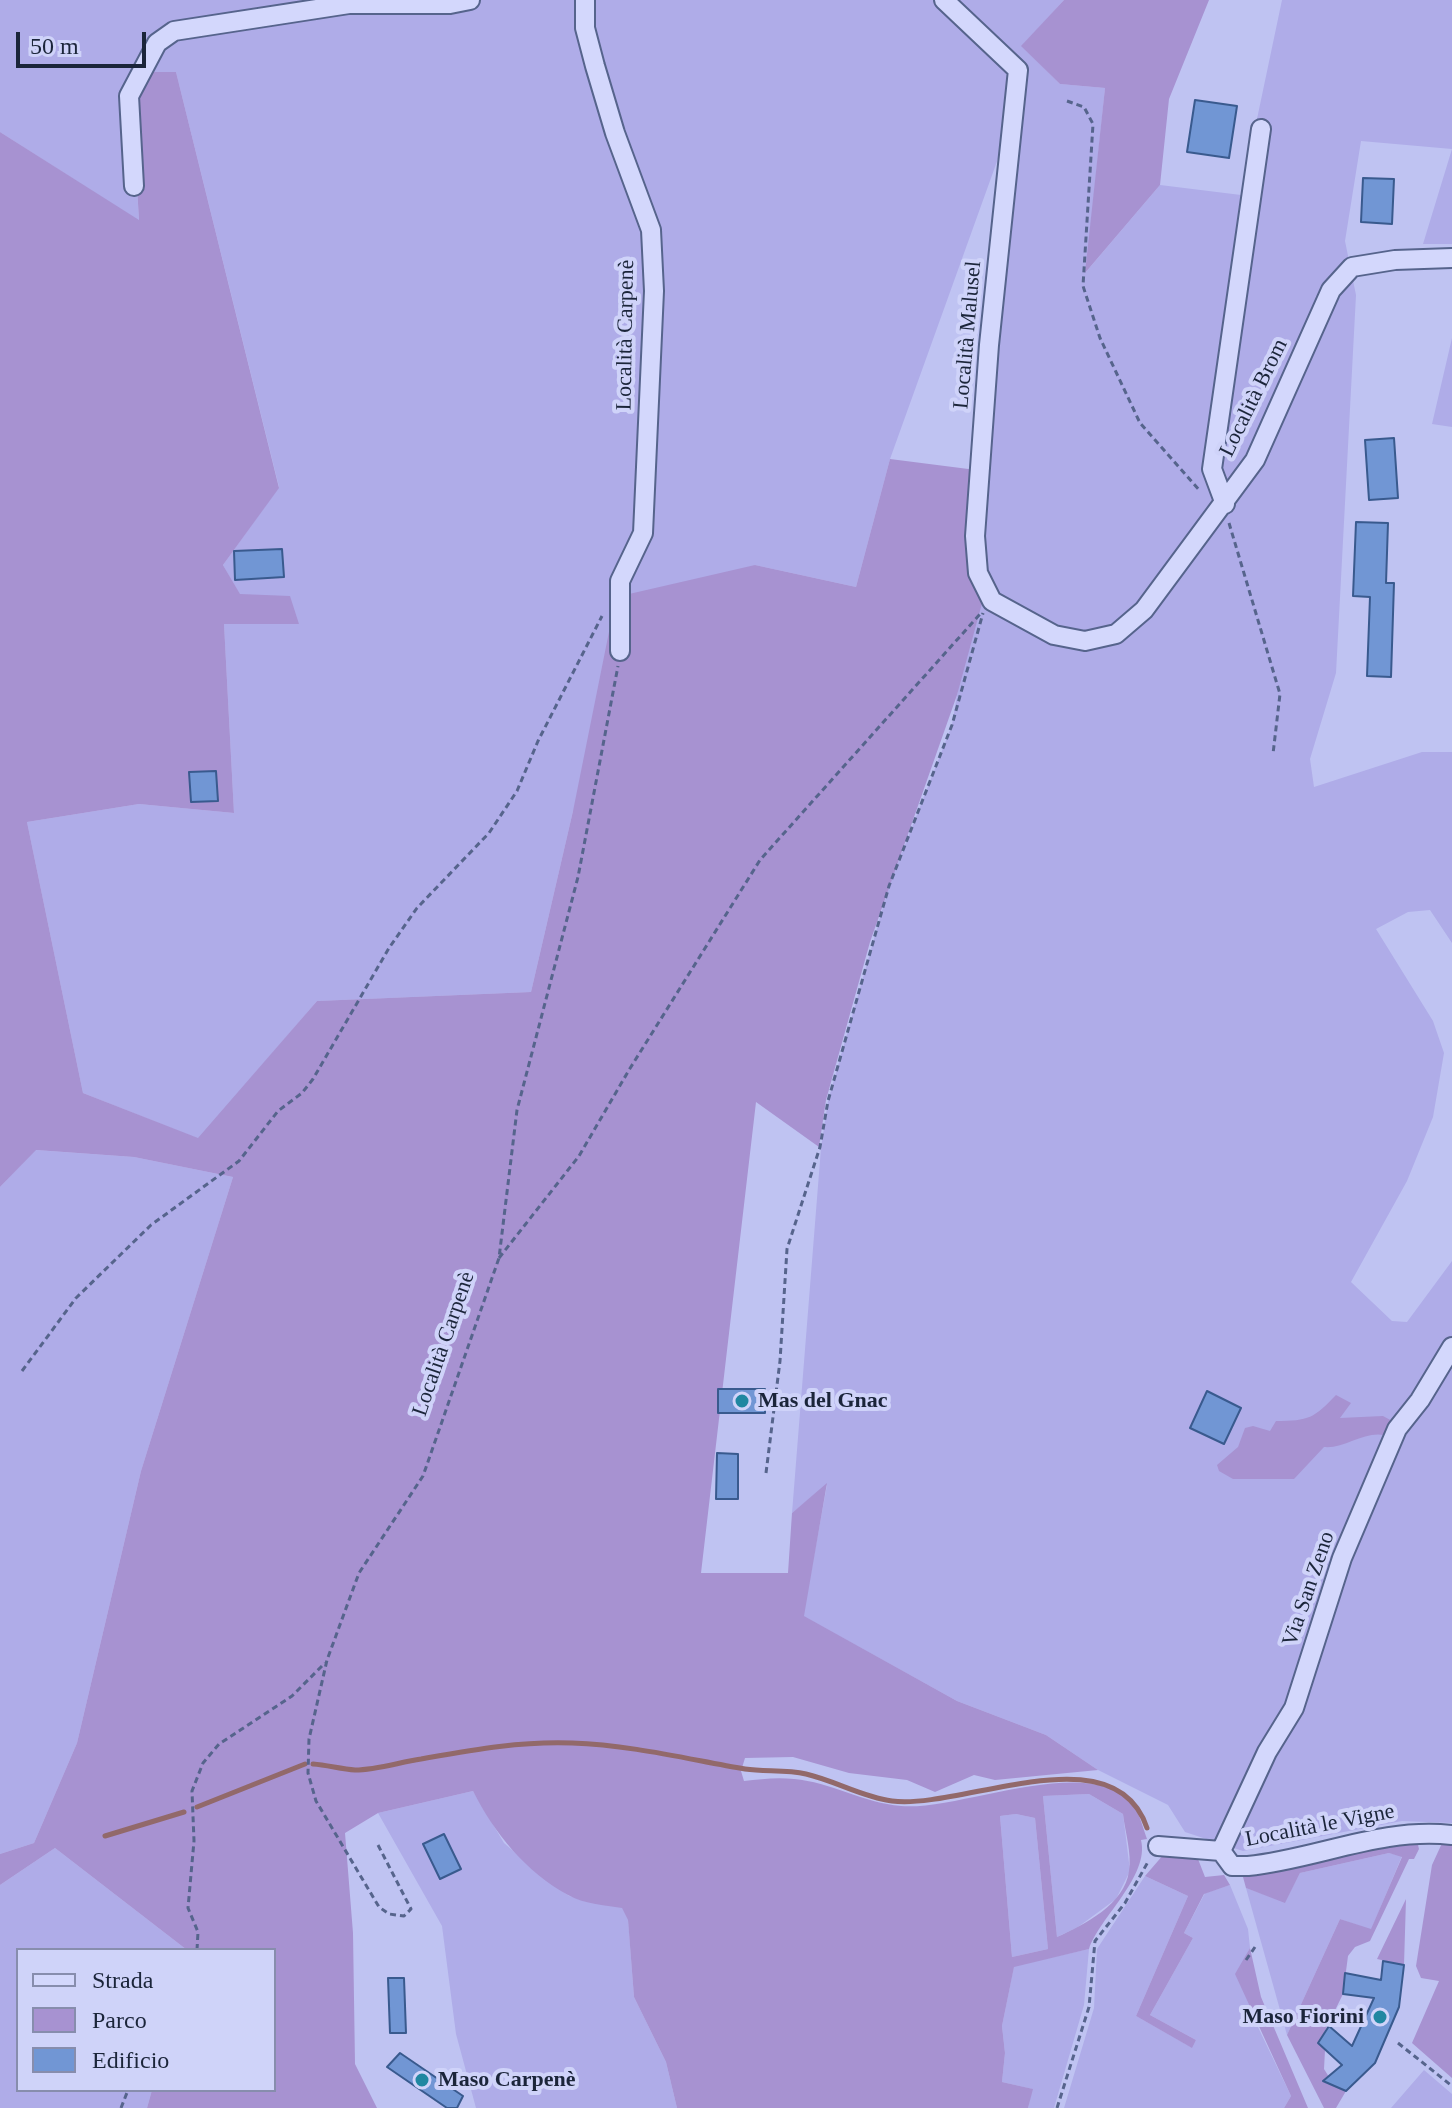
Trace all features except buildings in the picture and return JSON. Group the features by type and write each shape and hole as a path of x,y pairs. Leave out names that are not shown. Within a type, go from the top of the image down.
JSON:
{"street":[{"path":"134,186 129,96 157,43 174,31 349,4 450,4 470,0"},
{"name":"Località Carpenè","path":"585,0 585,28 595,66 615,133 651,230 654,291 643,533 620,581 620,651"},
{"name":"Località Malusel","path":"944,0 1018,70 1019,79 989,345 975,536 978,573 988,606"},
{"path":"1225,504 1212,469 1261,129"},
{"name":"Località Brom","path":"988,606 1054,635 1085,641 1116,634 1144,610 1255,460 1331,290 1352,267 1395,260 1452,258"},
{"name":"Via San Zeno","path":"1221,1851 1267,1752 1294,1708 1342,1558 1397,1429 1420,1400 1452,1347"},
{"name":"Località le Vigne","path":"1158,1846 1221,1851 1232,1866 1248,1866 1397,1834 1452,1835"}],"path":[{"path":"1067,101 1084,107 1093,124 1083,286 1100,338 1140,423 1198,489 1225,504 1280,694 1273,754"},
{"path":"499,1258 579,1156 760,860 988,606"},
{"path":"766,1473 780,1361 787,1249 820,1147 828,1101 889,886 952,725 988,606"},
{"path":"22,1371 76,1298 151,1225 239,1161 278,1111 313,1079 389,948 417,908 489,833 517,791 538,741 606,607"},
{"name":"Località Carpenè","path":"378,1845 411,1909 404,1916 389,1914 379,1907 311,1789 309,1739 327,1660 359,1573 423,1476 499,1258 517,1110 578,877 620,651"},
{"path":"197,1948 198,1932 188,1908 194,1841 192,1791 203,1763 219,1744 292,1696 327,1660"},
{"path":"1057,2108 1089,2007 1095,1941 1125,1903 1158,1846"},
{"path":"1246,1960 1255,1947"},
{"path":"1398,2043 1452,2086"}],"shaded area":[{"path":"0,0 1064,0 1022,46 1060,84 1105,88 1086,272 1160,185 1241,195 1282,0 1452,0 1452,149 1361,141 1345,241 1356,295 1336,673 1310,759 1314,787 1422,752 1452,752 1452,943 1430,910 1408,912 1376,929 1433,1021 1444,1053 1433,1117 1407,1181 1351,1282 1392,1321 1407,1322 1452,1261 1452,1823 1402,1821 1243,1851 1185,1832 1168,1805 1098,1770 1046,1735 957,1701 803,1616 827,1485 792,1513 821,1148 828,1101 889,886 952,725 982,554 1000,153 890,459 856,587 755,565 573,811 531,992 317,1001 199,1139 83,1093 27,822 139,804 234,813 224,624 299,624 240,595 223,565 279,487 176,72 130,72 139,221 0,132"},
{"path":"1452,149 1452,244 1423,244"},
{"path":"1452,338 1452,427 1432,424"},
{"path":"35,1150 134,1157 233,1177 141,1471 77,1743 34,1843 0,1854 0,1187"},
{"path":"473,1791 504,1843 546,1879 569,1896 622,1907 628,1919 634,1997 666,2062 677,2108 476,2108 456,2034 442,1926 378,1813"},
{"path":"1089,1794 1123,1814 1130,1871 1116,1899 1078,1927 1057,1937 1043,1796"},
{"path":"1016,1814 1035,1818 1048,1949 1012,1957 1000,1816"},
{"path":"55,1848 184,1948 16,1948 16,2092 151,2092 147,2108 0,2108 0,1885"},
{"path":"1389,1853 1402,1856 1371,1930 1340,1919 1287,2035 1246,1888 1285,1902 1300,1873"},
{"path":"1145,1876 1188,1896 1136,2016 1191,2047 1196,2040 1150,2015 1193,1938 1184,1933 1205,1893 1230,1885 1248,1929 1250,1948 1247,1954 1256,2023 1291,2096 1284,2108 1064,2108 1094,2008 1097,1949"},
{"path":"1089,1949 1084,2005 1054,2108 1028,2108 1032,2089 1002,2082 1005,2053 1002,2026 1014,1966"},
{"path":"1424,2070 1452,2094 1452,2108 1391,2108"}],"green space":[{"path":"1064,0 1209,0 1169,99 1160,185 1085,273 1105,88 1060,84 1021,46"},
{"path":"130,72 176,72 279,488 223,565 240,594 290,596 299,624 224,624 234,813 139,804 27,822 83,1093 198,1138 317,1001 531,992 573,811 616,597 755,565 856,587 890,459 984,471 981,522 987,585 957,695 870,942 826,1100 819,1147 756,1102 701,1573 788,1573 792,1513 827,1483 804,1616 957,1701 1046,1735 1098,1770 995,1780 974,1775 935,1792 907,1780 849,1773 793,1757 745,1758 741,1771 744,1781 781,1778 807,1781 901,1806 954,1801 1052,1783 1082,1783 1108,1788 1129,1800 1135,1808 1147,1839 1141,1840 1142,1854 1138,1868 1089,1949 1014,1967 1002,2026 1005,2053 1002,2082 1033,2089 1028,2108 677,2108 666,2062 634,1997 628,1920 622,1908 574,1898 538,1875 501,1836 473,1791 378,1813 345,1833 353,1933 355,2064 377,2108 147,2108 151,2092 276,2092 276,1948 184,1948 55,1848 0,1885 0,1854 34,1843 77,1743 141,1471 233,1177 134,1157 36,1150 0,1187 0,132 139,220","holes":["1089,1794 1123,1814 1130,1864 1126,1883 1102,1912 1057,1937 1043,1796","1016,1814 1035,1818 1048,1949 1012,1957 1000,1816"]},
{"path":"1336,1395 1351,1403 1340,1418 1383,1416 1394,1422 1384,1435 1369,1435 1324,1447 1294,1479 1233,1479 1219,1471 1217,1465 1238,1447 1245,1428 1253,1426 1270,1431 1276,1421 1310,1417"},
{"path":"1417,1841 1419,1849 1414,1859 1409,1859 1370,1941 1355,1947 1348,1956 1343,1994 1319,2043 1325,2050 1324,2069 1329,2077 1324,2082 1346,2091 1336,2108 1324,2108 1287,2035 1340,1919 1371,1929 1402,1857 1389,1853 1300,1873 1285,1903 1246,1888 1243,1877 1369,1845"},
{"path":"1443,1841 1452,1843 1452,2078 1412,2043 1439,1981 1421,1978 1416,1966 1432,1865"},
{"path":"1164,1854 1198,1859 1205,1877 1224,1875 1230,1885 1204,1894 1184,1933 1193,1938 1150,2015 1196,2040 1192,2048 1136,2016 1188,1896 1145,1876"},
{"path":"1406,1899 1404,1965 1377,1959"},
{"path":"1250,1948 1261,1997 1308,2108 1284,2108 1291,2096 1235,1974"}],"waterway":[{"path":"313,1764 363,1770 496,1747 572,1743 637,1749 745,1769 798,1772 892,1801 922,1801 1034,1782 1071,1779 1104,1784 1130,1799 1147,1828"},
{"path":"197,1807 305,1764"},
{"path":"105,1836 184,1812"}],"place":[{"name":"Mas del Gnac","path":"742,1401"},
{"name":"Maso Fiorini","path":"1380,2017"},
{"name":"Maso Carpenè","path":"422,2080"}]}
